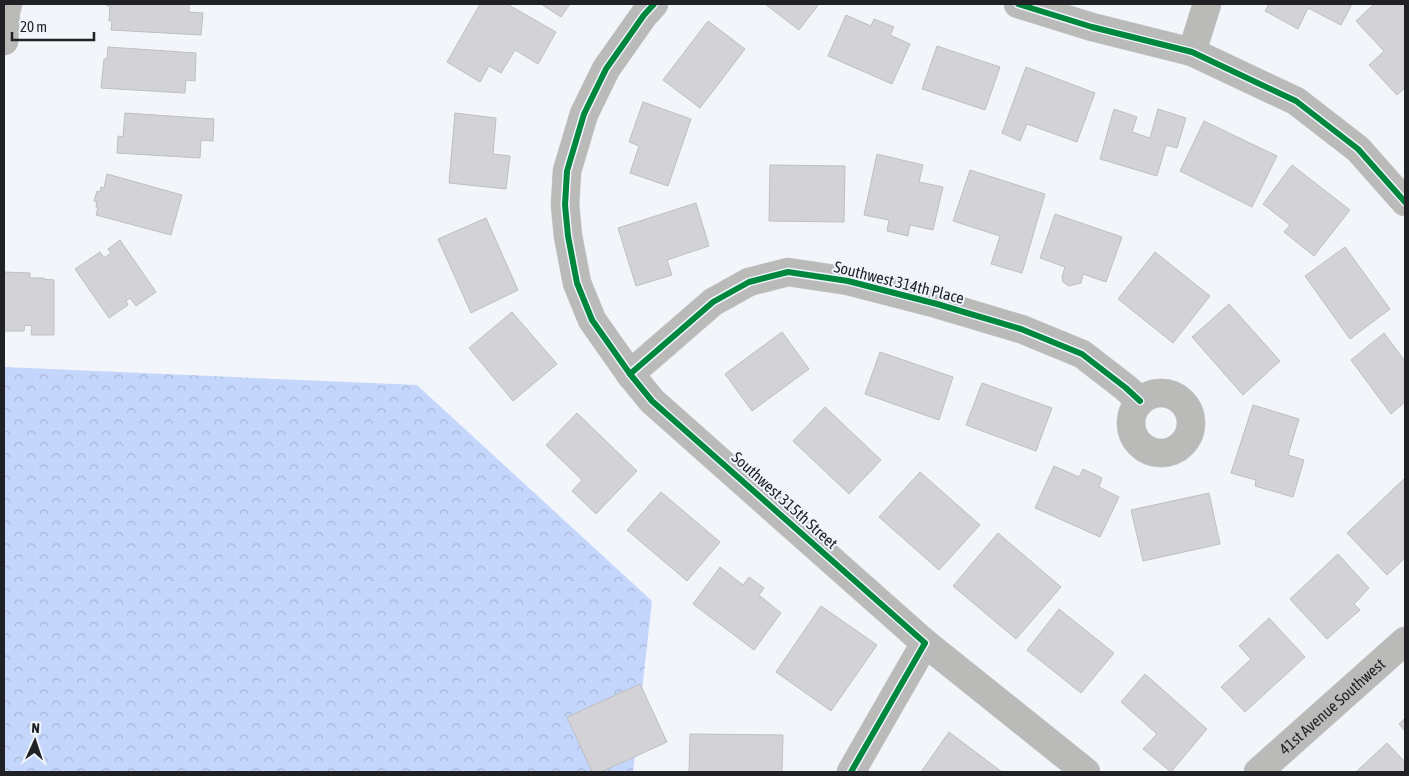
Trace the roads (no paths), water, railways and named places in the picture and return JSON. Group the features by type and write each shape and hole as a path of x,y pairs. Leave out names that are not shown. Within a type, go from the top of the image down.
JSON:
{"street":[{"path":"4,41 8,4"},
{"name":"Southwest 315th Street","path":"654,4 644,15 606,70 584,114 567,171 565,205 568,236 577,283 592,320 630,374 660,407 925,643 1086,772"},
{"path":"1018,4 1092,27 1192,52 1296,100 1358,149 1405,202"},
{"path":"1192,52 1207,4"},
{"name":"Southwest 314th Place","path":"630,374 713,302 749,282 788,272 848,281 937,304 1021,329 1082,354 1140,401"},
{"name":"41st Avenue Southwest","path":"1258,772 1405,641"},
{"path":"850,772 925,643"}]}
